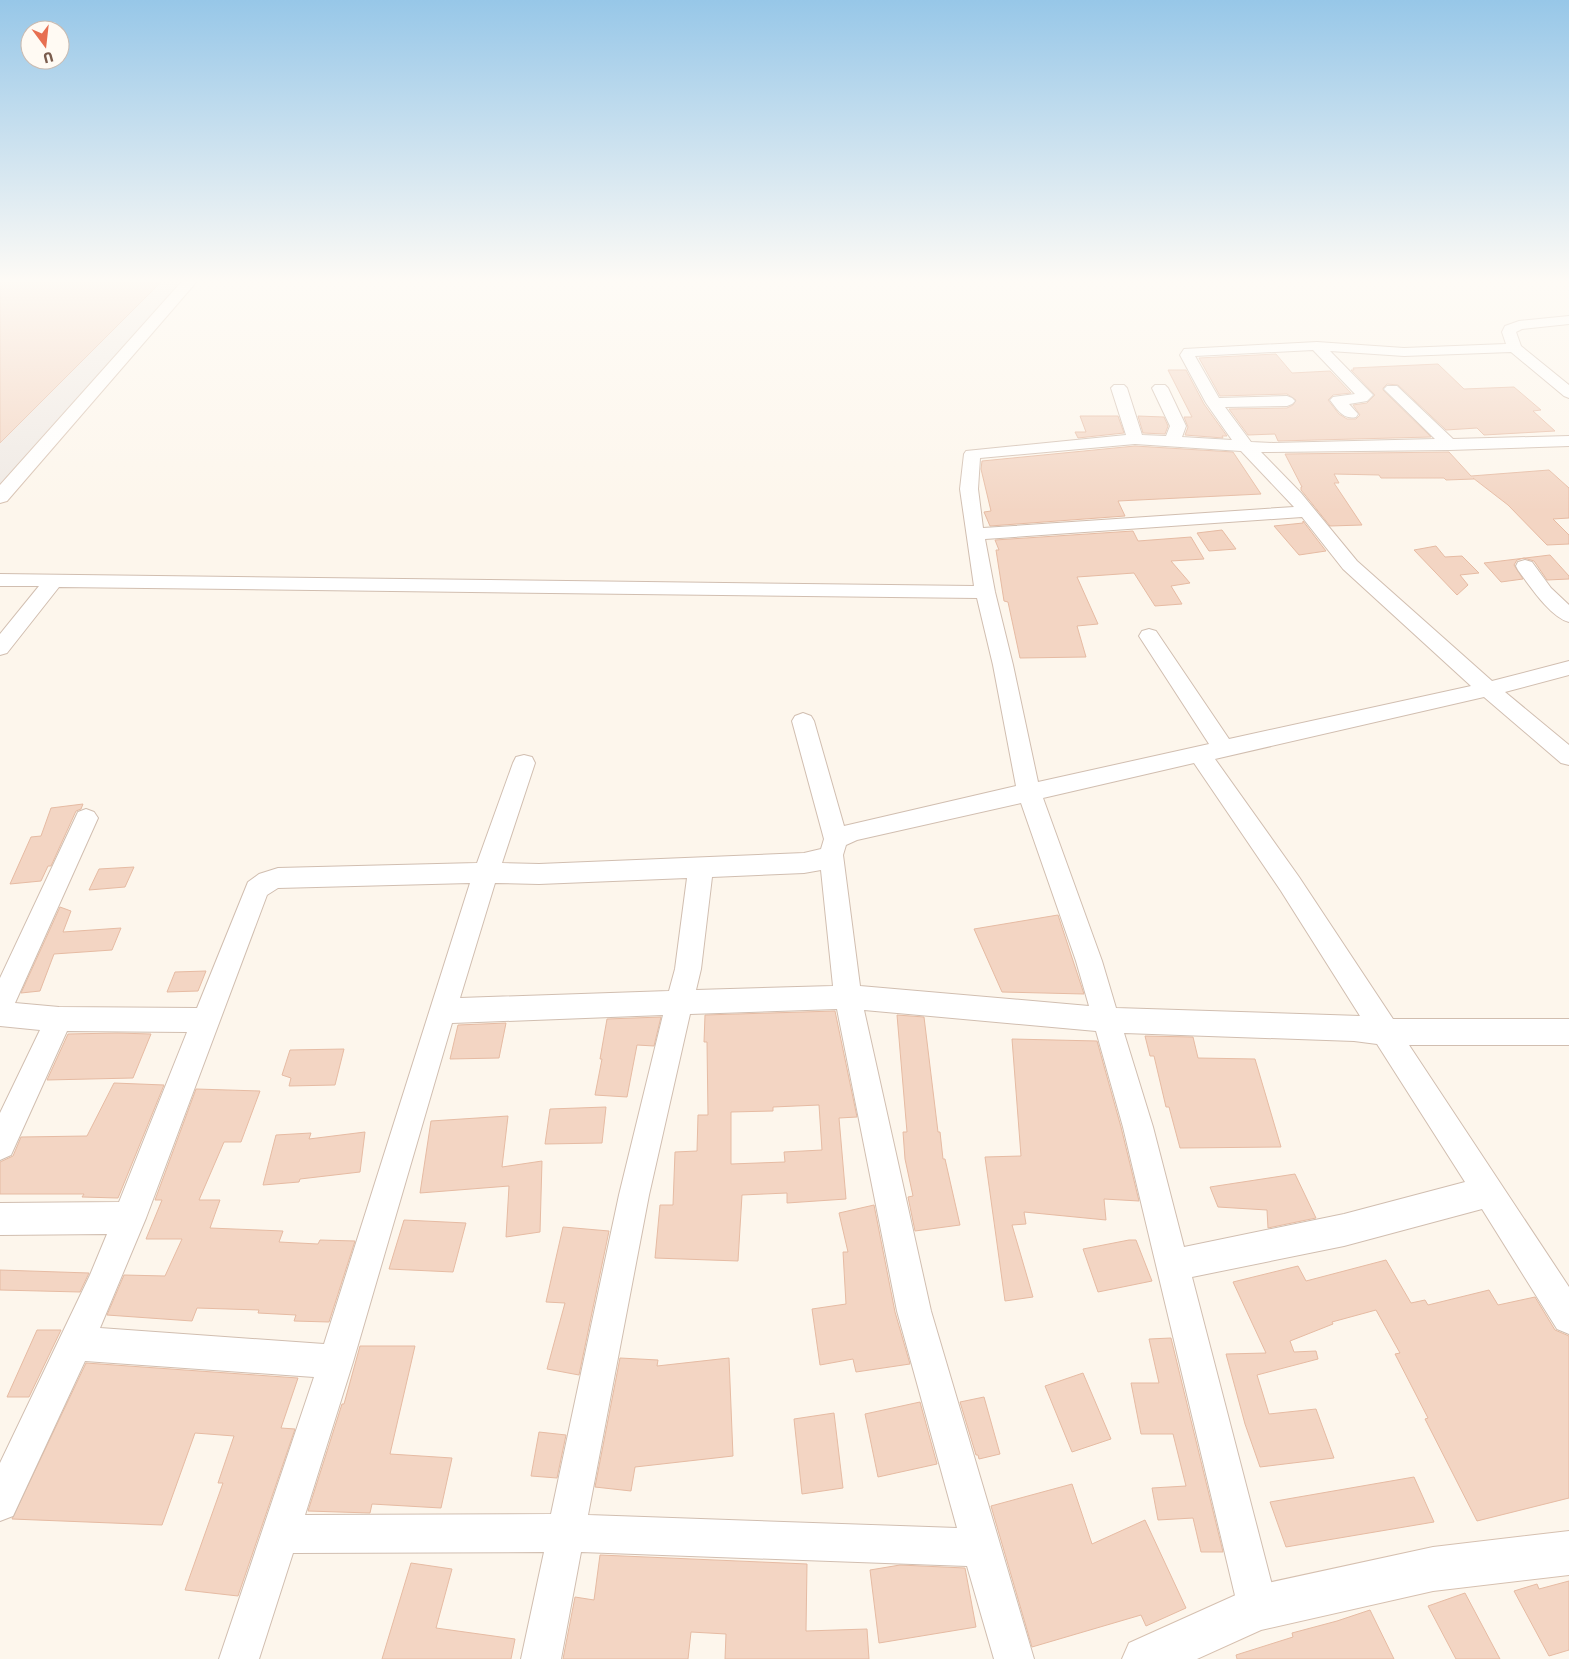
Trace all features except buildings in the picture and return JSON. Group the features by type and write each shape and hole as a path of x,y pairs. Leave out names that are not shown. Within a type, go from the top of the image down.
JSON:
{"street":[{"path":"0,497 124,356"},
{"path":"1188,356 1214,403 1247,447 1307,511 1337,550 1367,582 1488,689 1569,757"},
{"path":"1327,356 1365,395 1362,398 1338,400 1350,414"},
{"path":"1524,356 1569,393"},
{"path":"1119,388 1135,439"},
{"path":"1160,388 1178,426 1173,440"},
{"path":"1392,389 1450,445"},
{"path":"1214,403 1287,401"},
{"path":"1258,1608 1174,1265 1138,1127 1107,1020 1068,899 1029,792 1003,666 985,592 975,534 969,489 972,454 1135,439 1173,440 1247,447 1299,448 1569,441"},
{"path":"975,534 1307,511"},
{"path":"1525,566 1544,592 1569,616"},
{"path":"0,580 985,592"},
{"path":"0,648 53,581"},
{"path":"1149,636 1211,751 1290,884 1569,1317"},
{"path":"0,1503 76,1344 130,1218 204,1020 257,889 268,881 278,878 486,873 539,874 701,868 819,861 833,847 853,832 1488,689 1569,668"},
{"path":"803,721 833,847 848,998 914,1311 1014,1659"},
{"path":"239,1659 336,1362 442,1011 486,873 524,763"},
{"path":"0,1007 86,818"},
{"path":"541,1659 568,1533 634,1195 688,969 701,868"},
{"path":"442,1011 848,998 1107,1020 1354,1028 1385,1032 1569,1032"},
{"path":"0,1014 59,1019 204,1020"},
{"path":"0,1145 59,1019"},
{"path":"1174,1265 1344,1230 1487,1192"},
{"path":"0,1219 130,1218"},
{"path":"76,1344 336,1362"},
{"path":"280,1534 568,1533 982,1548"},
{"path":"1145,1659 1258,1608 1433,1569 1569,1553"}],"shaded area":[{"path":"0,356 117,356 0,487"}]}
